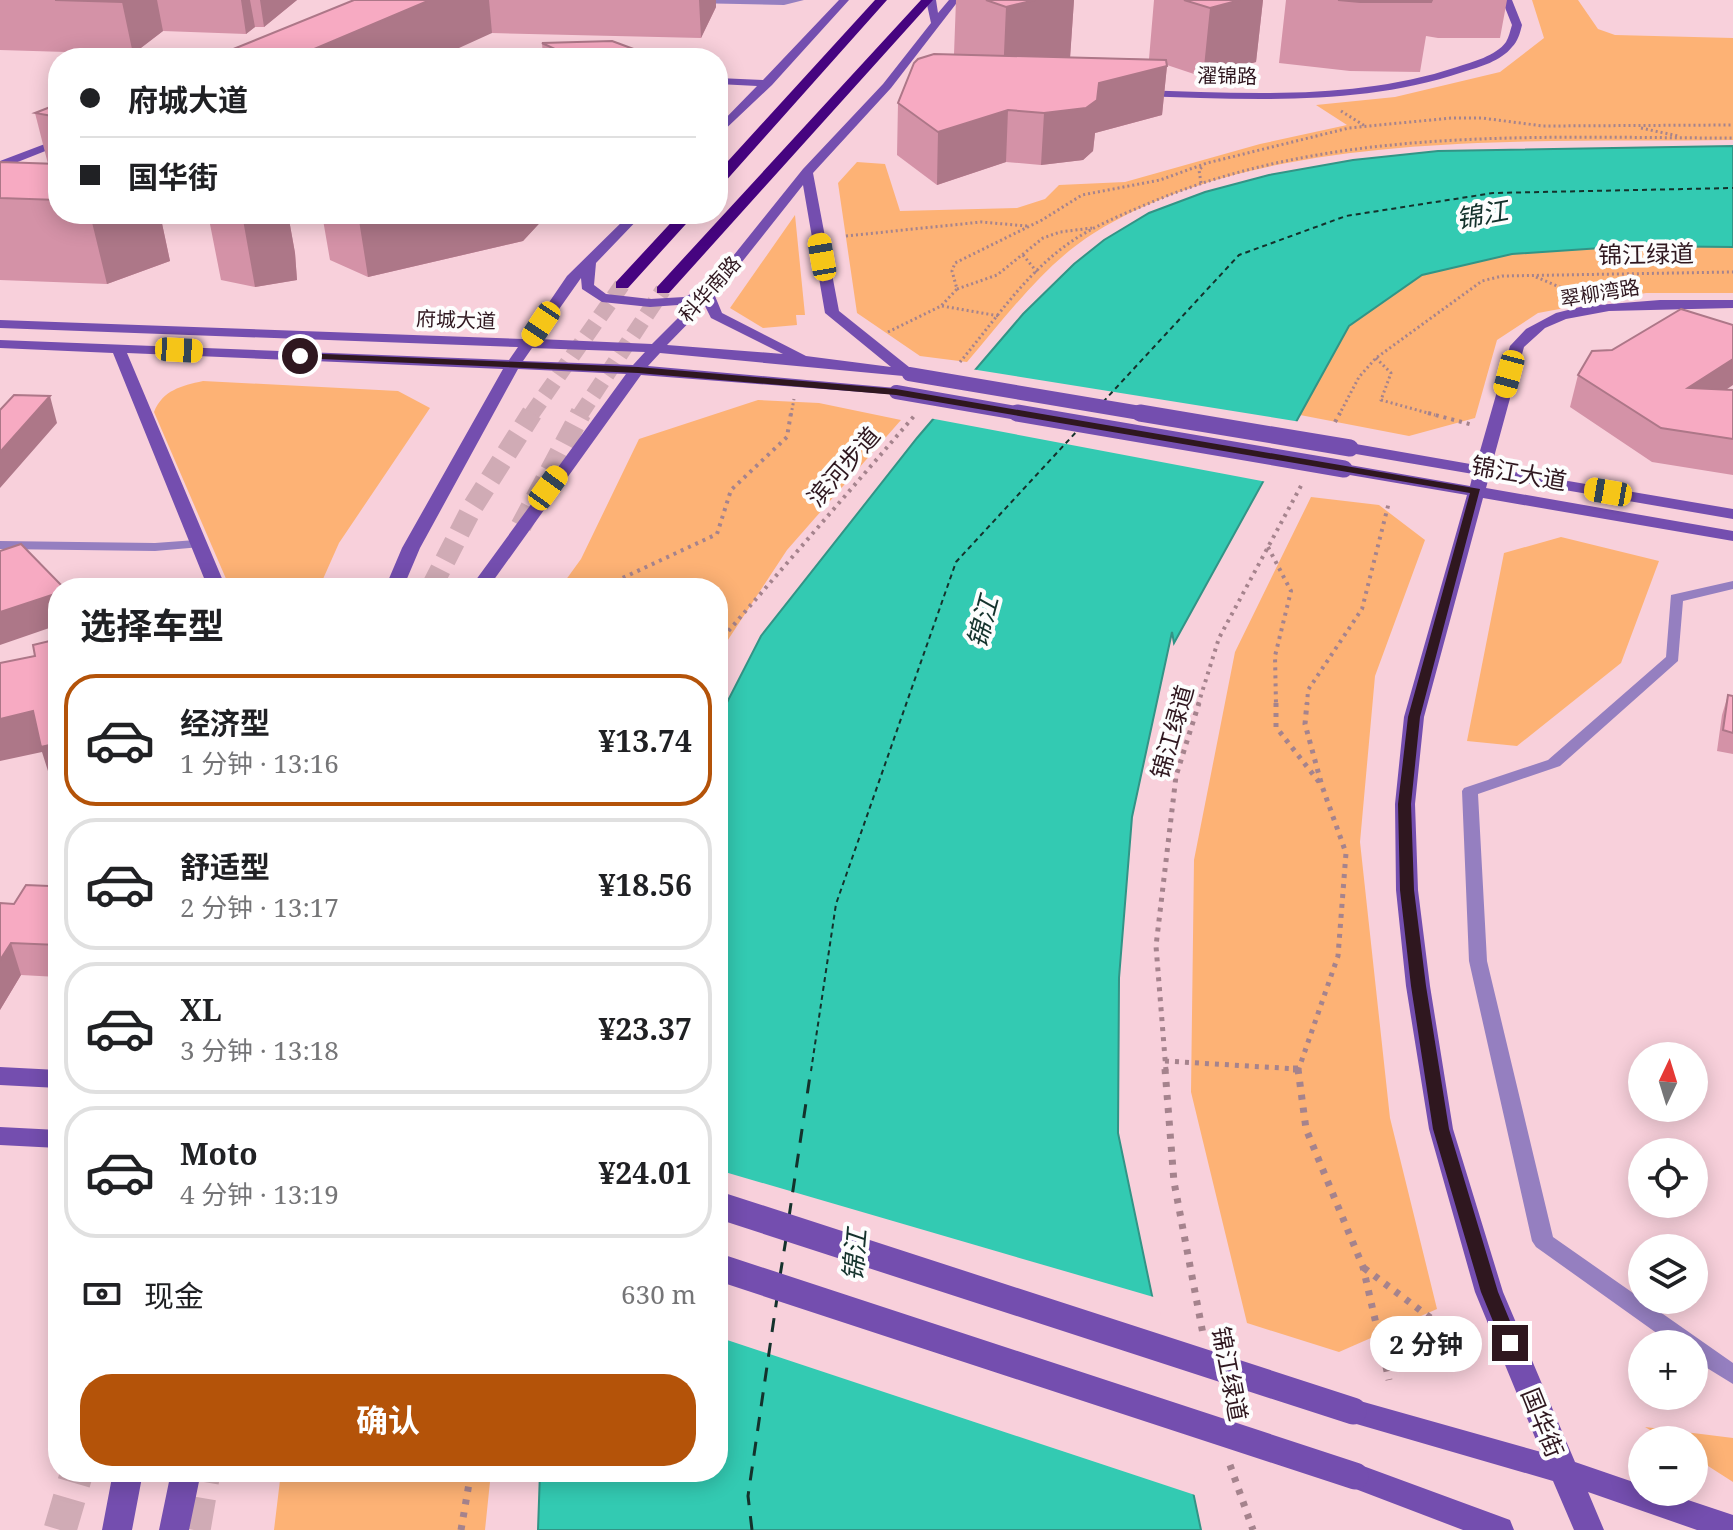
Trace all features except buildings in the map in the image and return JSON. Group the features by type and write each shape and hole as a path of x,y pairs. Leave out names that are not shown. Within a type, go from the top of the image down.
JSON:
{"highway":[{"path":"728,170 881,0"},
{"name":"科华南路","path":"728,219 929,0"},
{"path":"622,285 678,224"},
{"name":"科华南路","path":"663,290 724,224"}],"main road":[{"path":"728,123 844,0"},
{"path":"929,0 936,26"},
{"name":"科华南路","path":"486,578 548,488 638,370 708,296 807,172 894,86 954,0"},
{"name":"濯锦路","path":"1124,92 1315,95 1378,90 1446,76 1493,58 1510,45 1517,25 1507,0"},
{"path":"728,81 768,83"},
{"path":"0,152 48,135"},
{"path":"0,165 48,146"},
{"path":"807,172 832,313 909,374"},
{"path":"398,578 411,548 513,365 572,279 627,224"},
{"path":"589,262 587,286 602,298 650,303 687,301 718,283"},
{"path":"708,296 716,315 762,334 806,360"},
{"name":"翠柳湾路","path":"1479,481 1517,346 1539,326 1579,313 1633,305 1733,304"},
{"name":"府城大道","path":"0,324 656,348 806,360 909,374"},
{"name":"府城大道","path":"0,344 638,370 896,392"},
{"path":"118,348 212,578"},
{"name":"锦江大道","path":"909,374 1350,448 1479,481 1733,536"},
{"name":"锦江大道","path":"896,392 1344,469 1479,481 1733,514"},
{"name":"国华街","path":"1479,481 1414,717 1405,804 1407,890 1418,986 1441,1129 1489,1292 1561,1470 1589,1530"},
{"path":"0,1076 48,1078"},
{"path":"0,1136 48,1138"},
{"path":"728,1208 1353,1411 1561,1470 1733,1529"},
{"path":"728,1270 1355,1476 1499,1530"},
{"path":"117,1530 126,1482"},
{"path":"174,1530 184,1482"}],"street":[{"path":"690,0 799,0"}],"lane":[{"path":"0,545 155,547 196,544"},
{"path":"1669,1330 1543,1241 1478,961 1470,791 1554,763 1673,658 1676,598 1733,585"},
{"path":"1708,1358 1733,1375"}],"path":[{"path":"1330,104 1365,126"},
{"path":"957,289 952,271 955,263 1082,195 1160,180 1207,163 1314,134 1451,118 1482,118 1543,126 1733,125"},
{"path":"1543,126 1556,140"},
{"path":"1632,126 1691,139"},
{"path":"959,364 1055,253 1141,205 1254,167 1389,147 1556,140 1733,138"},
{"path":"1201,183 1199,170 1207,163"},
{"path":"846,236 957,222 994,221 1029,226"},
{"path":"866,340 941,306 957,289 997,275 1051,235 1096,228"},
{"path":"1023,255 1037,272"},
{"name":"锦江绿道","path":"1331,429 1359,377 1376,358 1482,281 1502,276 1733,272"},
{"path":"941,306 1000,316"},
{"path":"1376,358 1391,373 1381,400 1494,430"},
{"path":"622,578 717,534 731,490 787,437 794,398"},
{"name":"滨河步道","path":"728,631 918,411"},
{"name":"锦江绿道","path":"1204,1336 1174,1182 1156,946 1176,776 1219,638 1303,482"},
{"path":"1389,502 1362,609 1308,690 1305,724 1322,786 1346,853 1338,956 1298,1069 1306,1129 1363,1267 1389,1380"},
{"path":"1268,547 1291,591 1275,656 1276,727 1322,786"},
{"path":"1165,1061 1298,1069"},
{"path":"1363,1267 1456,1337"},
{"path":"1228,1460 1253,1530"},
{"path":"461,1530 469,1482"}],"shaded area":[{"path":"1532,0 1578,0 1598,29 1615,35 1733,38 1733,140 1490,143 1404,148 1320,157 1238,174 1163,198 1094,233 1042,276 967,362 920,356 857,313 838,183 857,162 885,164 900,211 1017,208 1045,199 1059,185 1125,182 1260,144 1347,125 1316,105 1395,97 1500,72 1544,38"},
{"path":"795,215 805,315 796,315 797,325 763,328 730,308"},
{"path":"1631,246 1733,247 1733,293 1646,293 1538,313 1497,340 1475,418 1409,436 1300,415 1349,326 1422,275 1512,254"},
{"path":"203,381 398,391 430,408 339,543 323,578 226,578 154,412 162,399 180,387"},
{"path":"758,400 819,403 901,420 787,550 728,640 728,578 567,578 581,559 639,439"},
{"path":"1311,497 1379,505 1425,540 1375,676 1360,842 1390,1118 1437,1309 1339,1352 1247,1323 1191,1092 1194,860 1235,652"},
{"path":"1561,537 1659,561 1621,663 1517,746 1467,741 1504,553"},
{"path":"1708,1435 1733,1438 1733,1482 1708,1466"},
{"path":"280,1482 490,1482 485,1530 274,1530"}],"water":[{"name":"锦江","path":"1733,146 1733,247 1631,246 1512,254 1422,275 1349,326 1174,643 1172,632 1132,817 1119,978 1118,1133 1201,1530 538,1530 540,1482 728,1482 728,700 761,636 917,438 1023,314 1074,264 1104,240 1149,213 1205,192 1269,175 1353,160 1438,151"}],"pier":[{"path":"971,369 1301,422 1267,482 929,418"},
{"path":"728,1173 1157,1298 1198,1496 728,1340"}],"ferry route":[{"path":"1103,402 1239,255 1346,216 1493,193 1733,188"},
{"path":"811,1071 836,904 956,562 1078,430"},
{"path":"789,1217 811,1069"},
{"path":"780,1276 786,1239"},
{"path":"752,1530 748,1496 777,1298"}],"tunnel":[{"path":"531,415 622,285"},
{"path":"580,415 663,290"},
{"path":"436,578 472,508 532,413"},
{"path":"521,526 581,413"},
{"path":"60,1530 74,1482"},
{"path":"194,1530 202,1482"}],"route":[{"path":"300,356 638,370 896,392 1476,491 1414,717 1405,804 1407,890 1418,986 1441,1129 1489,1292 1510,1343"}]}
